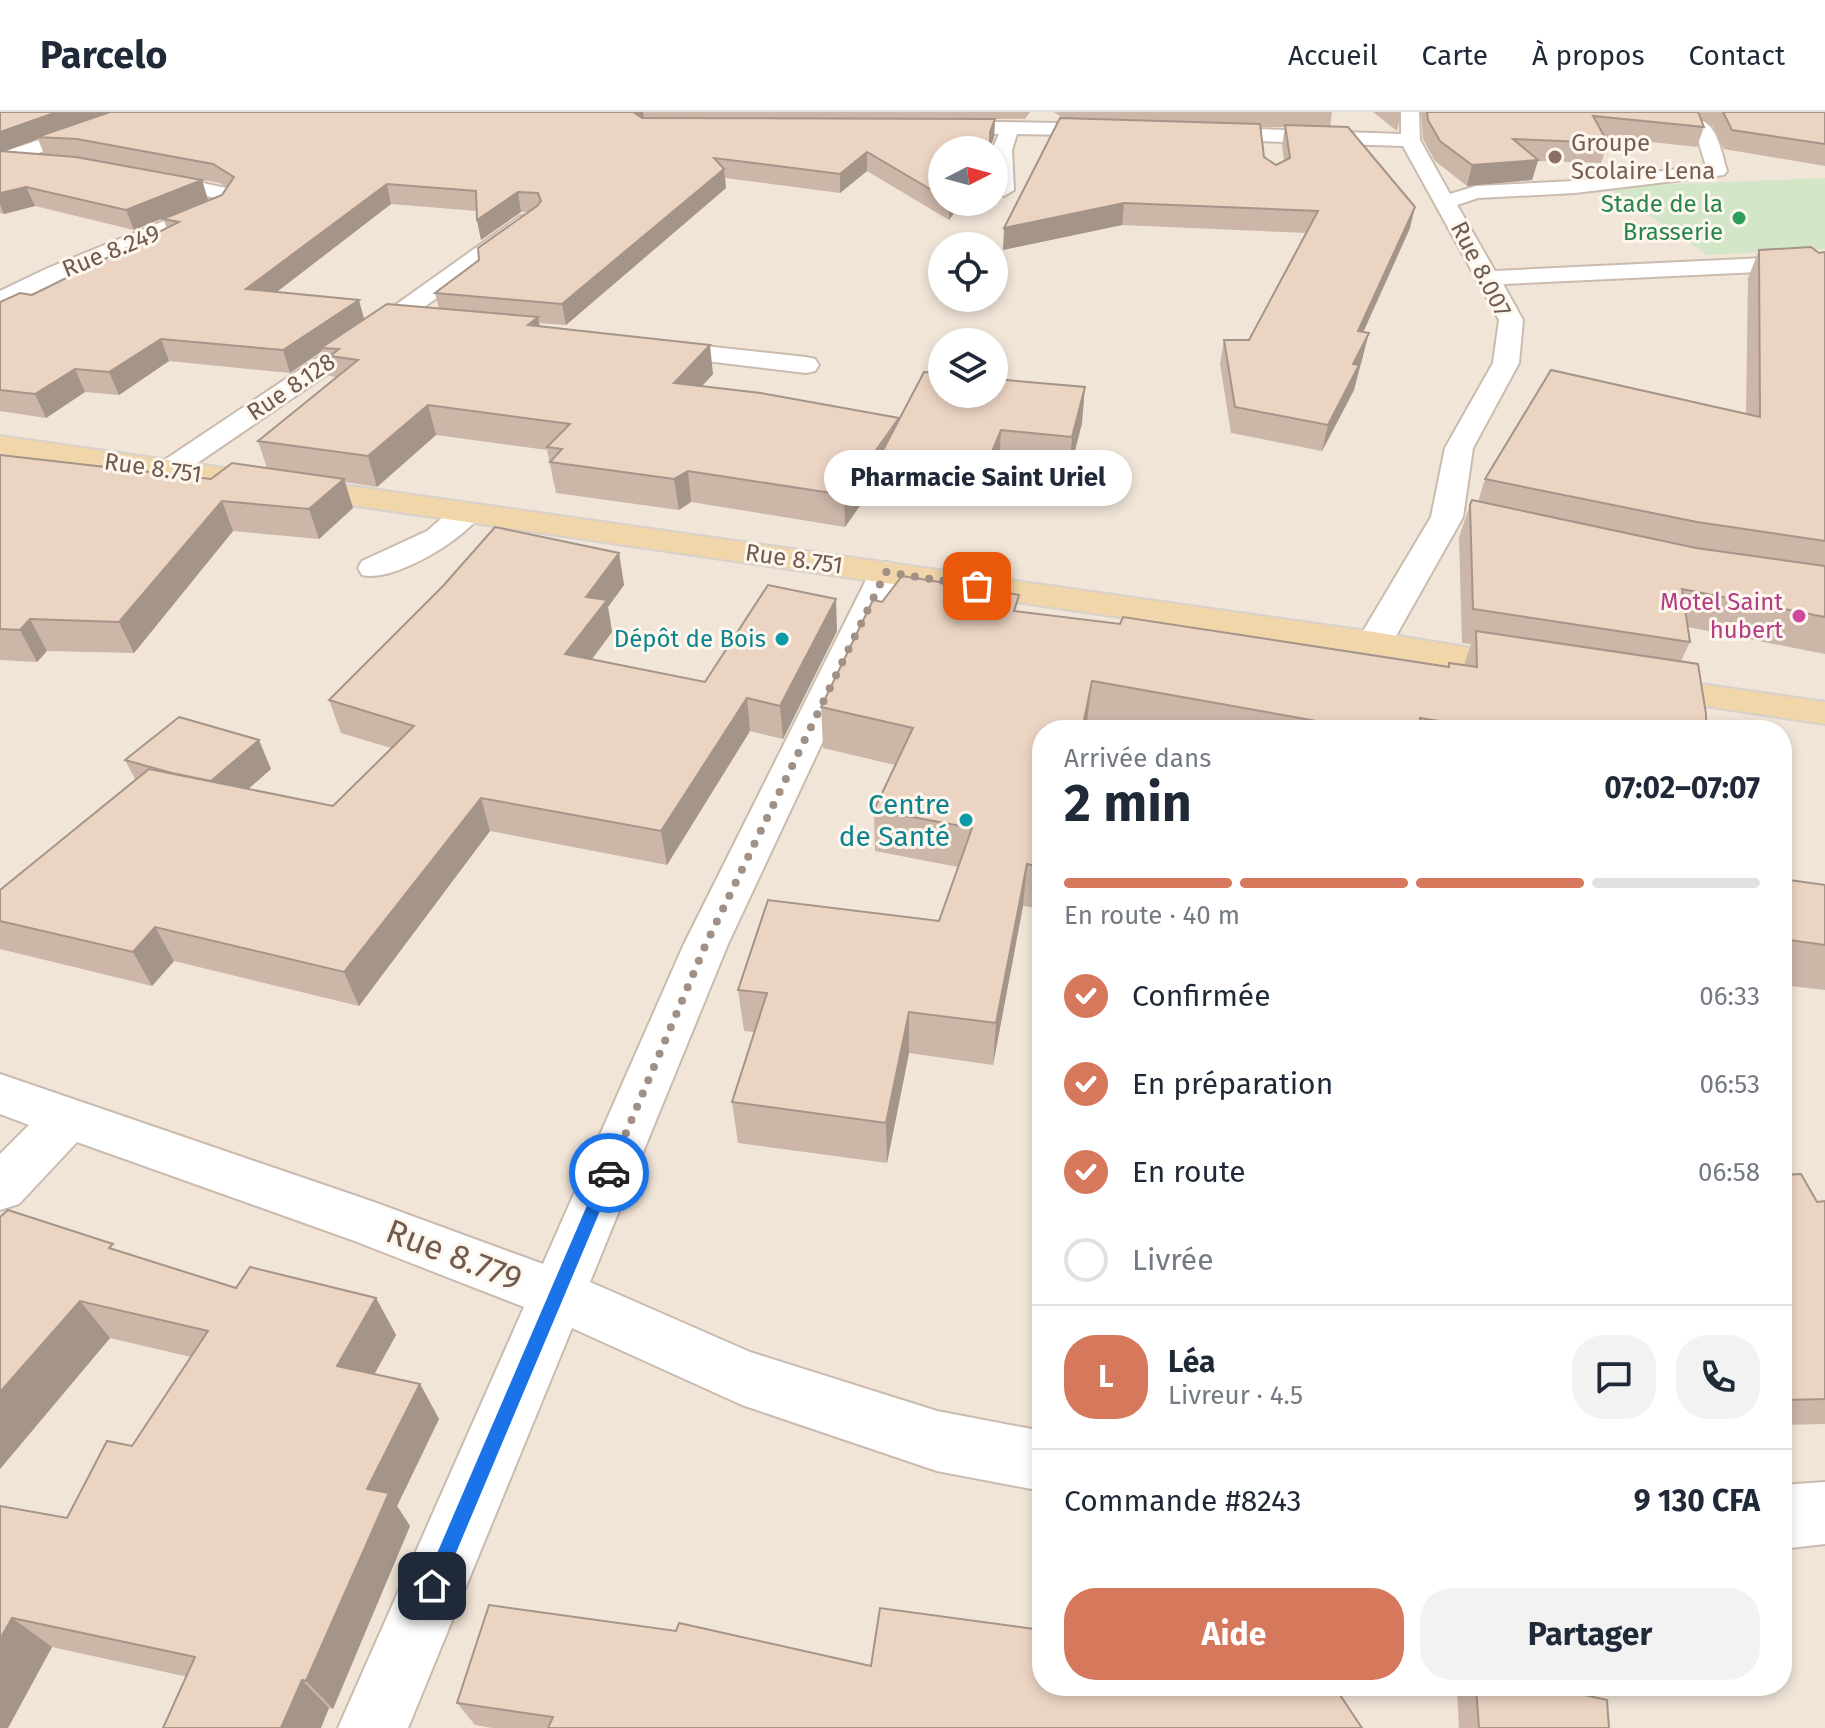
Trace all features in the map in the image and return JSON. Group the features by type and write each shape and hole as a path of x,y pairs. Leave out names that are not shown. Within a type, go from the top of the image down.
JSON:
{"main road":[{"name":"Rue 8.751","path":"0,445 1374,643 1560,674"},
{"path":"1605,681 1825,713"}],"street":[{"path":"1178,132 1410,140 1410,112"},
{"path":"0,160 128,113"},
{"path":"1446,202 1476,192 1575,187 1717,171 1708,140 1700,126"},
{"path":"914,127 1133,130"},
{"path":"1007,136 1010,128"},
{"path":"1268,137 1270,161"},
{"name":"Rue 8.007","path":"1374,643 1461,521 1459,448 1506,363 1511,320 1410,140"},
{"path":"0,160 56,164"},
{"name":"Rue 8.249","path":"0,300 56,273 219,207 227,197 219,192 123,173"},
{"name":"Rue 8.128","path":"167,471 389,321 531,219"},
{"path":"1488,278 1825,262"},
{"path":"389,321 425,323"},
{"path":"621,344 806,365"},
{"path":"374,568 438,538 468,512"},
{"path":"373,1728 706,944 886,572"},
{"name":"Rue 8.779","path":"0,1094 371,1224 557,1294 742,1377 937,1441 1032,1459"},
{"path":"0,1188 67,1119"},
{"path":"1792,1516 1825,1513"}],"shaded area":[{"path":"0,112 1825,112 1825,1728 0,1728"}],"green space":[{"name":"Stade de la Brasserie","path":"1825,178 1825,249 1707,255 1607,187"}],"building":[{"path":"0,112 57,112 0,132"},
{"path":"110,112 633,112 642,118 995,119 990,136 928,136 928,188 867,152 840,174 714,158 724,169 562,304 435,293 479,260 478,248 537,206 541,201 538,193 518,192 477,220 476,191 387,184 246,289 359,300 283,350 161,339 109,372 75,369 35,394 0,390 0,302 20,293 32,295 179,222 163,219 222,195 234,177 213,164 77,139 37,137"},
{"path":"1427,112 1698,112 1704,127 1593,116 1608,143 1513,139 1538,160 1472,165 1440,141"},
{"path":"1723,112 1825,112 1825,144 1732,130"},
{"path":"1060,118 1260,124 1264,157 1276,165 1290,158 1285,125 1348,127 1415,207 1358,331 1369,333 1353,364 1359,365 1328,425 1235,407 1224,340 1249,340 1318,211 1124,203 1004,228"},
{"path":"0,151 76,157 202,180 126,210 26,187 0,193"},
{"path":"1811,247 1819,253 1825,252 1825,541 1697,522 1485,479 1551,370 1760,417 1759,250"},
{"path":"387,304 538,317 528,325 710,345 674,383 761,393 899,418 844,495 688,471 674,479 550,462 562,449 547,447 570,424 428,405 368,456 258,441 358,360 330,356 339,349 321,348"},
{"path":"924,372 928,372 928,408 1008,408 1008,380 1085,387 1072,437 1001,430 987,464 881,454"},
{"path":"0,455 211,479 232,463 344,479 309,509 222,501 119,622 30,619 20,630 0,629"},
{"path":"1472,500 1696,548 1825,566 1825,617 1682,589 1690,642 1473,609"},
{"path":"495,527 619,553 586,597 607,600 565,654 705,682 768,585 836,599 780,706 747,698 661,831 481,798 344,972 155,927 133,952 0,921 0,890 149,769 333,806 414,726 329,700 443,586"},
{"path":"902,576 1019,595 1014,611 1120,624 1123,617 1449,667 1449,663 1477,667 1476,631 1698,664 1706,720 1311,720 1092,681 1084,720 1032,720 1032,865 1027,864 996,1023 909,1012 886,1123 732,1102 767,993 738,990 768,900 939,921 972,828 874,810 913,728 821,707 873,600 882,602"},
{"path":"179,717 259,740 211,781 125,760"},
{"path":"1792,880 1825,885 1825,945 1792,940"},
{"path":"1792,1174 1801,1174 1817,1202 1825,1201 1825,1399 1792,1400"},
{"path":"8,1210 113,1244 109,1248 236,1288 250,1267 376,1298 337,1366 420,1384 367,1489 389,1493 306,1681 302,1680 281,1728 163,1728 195,1657 12,1618 0,1639 0,1506 67,1518 107,1441 132,1446 208,1331 80,1301 0,1392 0,1217"},
{"path":"489,1605 676,1631 679,1623 871,1666 880,1608 1032,1629 1032,1696 1341,1696 1362,1728 548,1728 553,1717 457,1703"},
{"path":"1477,1696 1589,1696 1607,1700 1609,1728 1479,1728"}],"way so far":[{"path":"609,1173 706,944 886,572 977,586"}],"place":[{"name":"Groupe Scolaire Lena","path":"1555,157"},
{"name":"Stade de la Brasserie","path":"1739,218"},
{"name":"Pharmacie Saint Uriel","path":"977,586"},
{"name":"Motel Saint hubert","path":"1799,616"},
{"name":"Dépôt de Bois","path":"782,639"},
{"name":"Centre de Santé","path":"966,820"}],"route":[{"path":"432,1586 609,1173"}]}
